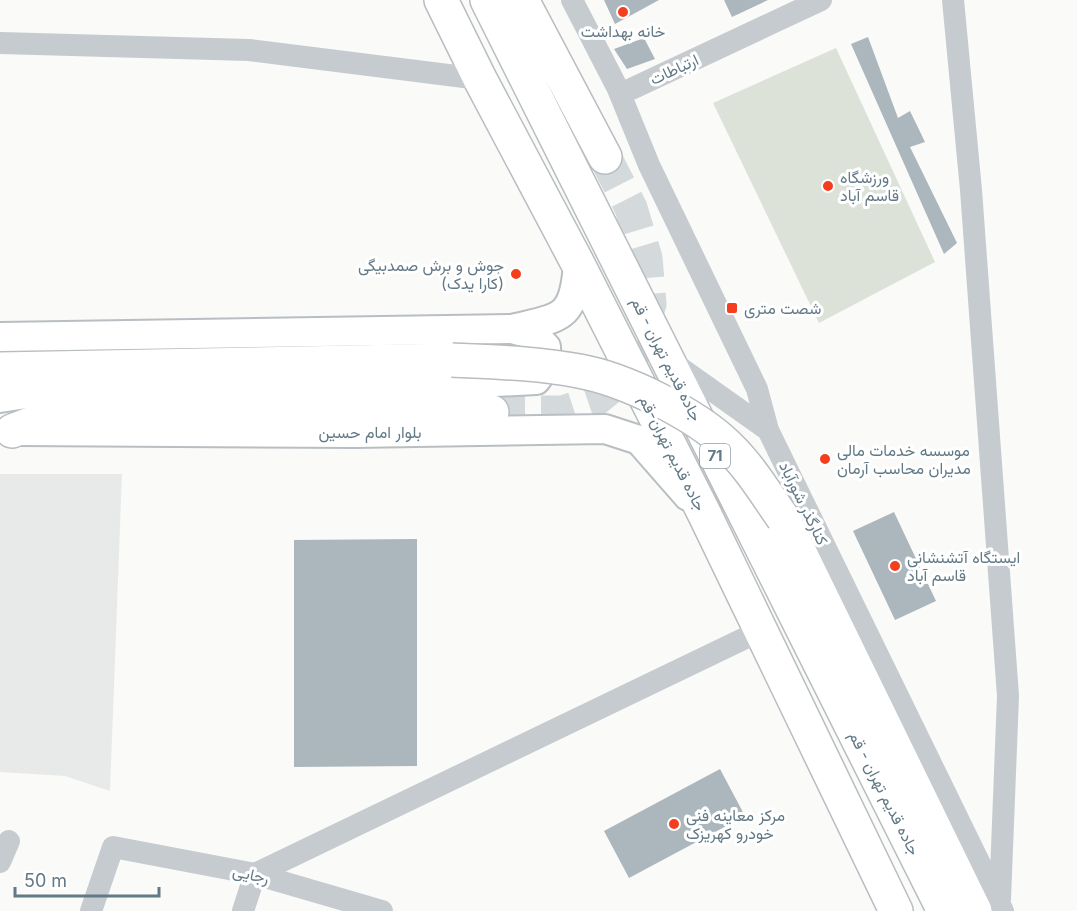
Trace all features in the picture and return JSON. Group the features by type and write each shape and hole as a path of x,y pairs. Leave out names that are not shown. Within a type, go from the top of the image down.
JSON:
{"highway":[{"name":"جاده قدیم تهران-قم","path":"438,0 578,264 705,515 896,911"},
{"name":"جاده قدیم تهران - قم","path":"487,0 944,911"},
{"path":"522,0 605,157"},
{"path":"0,369 452,360 537,365 581,371 650,395 690,417 727,445 747,467 783,518 993,909"},
{"path":"6,431 56,414 208,411 492,412"}],"main road":[{"path":"0,338 512,329 554,318 569,306 576,289 578,264"},
{"path":"0,398 53,390 387,387 536,380 547,360 546,347 534,335 512,329"},
{"name":"بلوار امام حسین","path":"6,431 355,433 605,429 639,440 705,515"}],"street":[{"path":"572,0 618,89"},
{"name":"ارتباطات","path":"618,89 627,91 821,0"},
{"path":"953,0 971,190 1008,696 993,909"},
{"path":"0,43 249,50 480,78"},
{"name":"کنارگذر شورآباد","path":"618,89 649,165 757,389 768,430 993,909"},
{"path":"667,358 768,430"},
{"path":"243,911 255,874 762,630"},
{"name":"رجایی","path":"91,911 113,847 255,874 381,911"}],"shaded area":[{"path":"836,48 935,262 819,323 713,103"},
{"path":"0,474 122,474 110,791 65,776 0,772"}],"building":[{"name":"خانه بهداشت","path":"604,0 659,0 615,24"},
{"path":"724,0 768,0 732,17"},
{"path":"868,37 898,118 910,111 925,142 910,147 957,243 944,254 851,44"},
{"path":"644,38 655,59 627,69 614,49"},
{"name":"ایستگاه آتشنشانی قاسم آباد","path":"894,512 936,601 895,620 853,531"},
{"path":"417,539 417,766 294,767 294,540"},
{"name":"مرکز معاینه فنی خودرو کهریزک","path":"720,769 745,816 629,878 604,831"}],"tunnel":[{"path":"492,412 563,412 593,402 609,389 631,361 650,304 646,258 631,208 605,157"}],"place":[{"name":"خانه بهداشت","path":"623,12"},
{"name":"ورزشگاه قاسم آباد","path":"828,186"},
{"name":"جوش و برش صمدبیگی (کارا یدک)","path":"516,274"},
{"name":"شصت متری","path":"732,308"},
{"name":"موسسه خدمات مالی مدیران محاسب آرمان","path":"825,459"},
{"name":"ایستگاه آتشنشانی قاسم آباد","path":"895,566"},
{"name":"مرکز معاینه فنی خودرو کهریزک","path":"674,824"}]}
